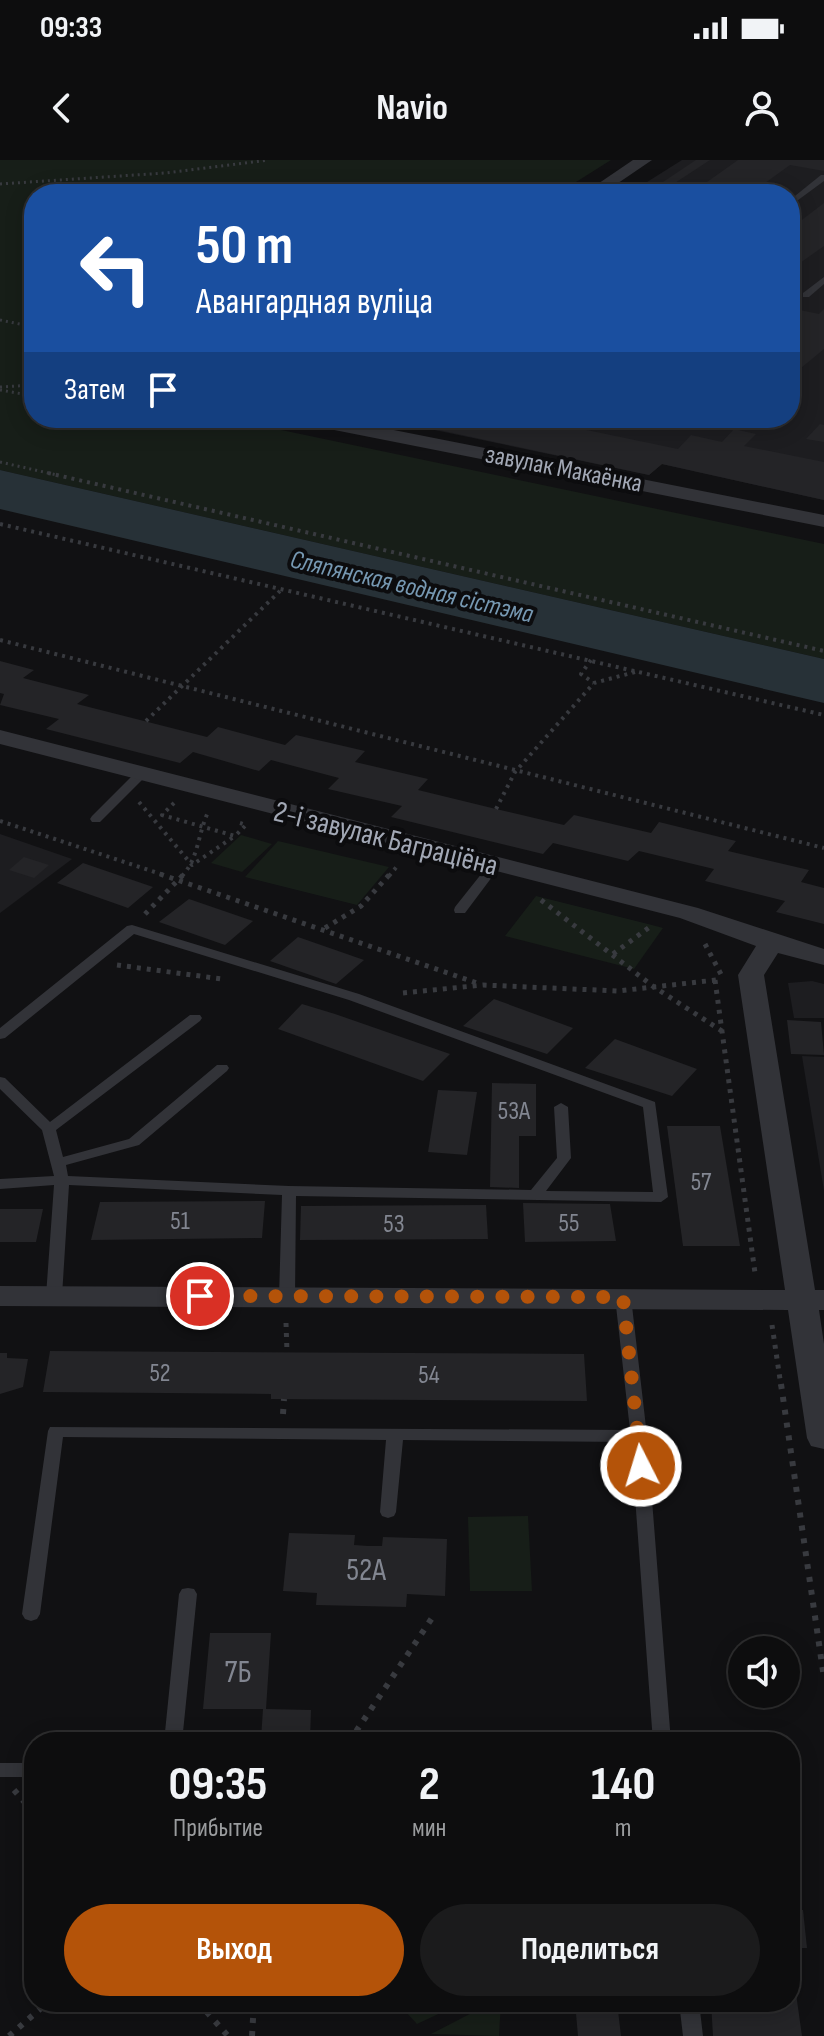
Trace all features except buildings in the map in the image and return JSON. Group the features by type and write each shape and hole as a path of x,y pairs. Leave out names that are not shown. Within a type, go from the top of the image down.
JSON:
{"street":[{"path":"607,184 644,160"},
{"name":"завулак Макаёнка","path":"354,428 824,521"},
{"name":"2-і завулак Баграціёна","path":"0,737 215,809 506,869 672,909 771,943 824,957"},
{"path":"771,943 751,975 812,1300 824,1438"},
{"path":"0,1296 54,1296 286,1310 623,1297 812,1300"}],"lane":[{"path":"800,196 824,177"},
{"path":"806,295 824,280"},
{"path":"96,819 134,782"},
{"path":"460,910 506,869"},
{"path":"0,1035 132,929 354,997 650,1105 661,1197 289,1191 62,1180 0,1184"},
{"path":"49,1129 195,1018"},
{"path":"58,1163 134,1142 222,1068"},
{"path":"0,1081 49,1129 58,1163 62,1180 54,1296"},
{"path":"535,1195 564,1158 561,1107"},
{"path":"286,1310 289,1191"},
{"path":"623,1297 639,1436 661,1732"},
{"path":"31,1614 56,1431 639,1436"},
{"path":"388,1512 395,1434"},
{"path":"174,1732 188,1594"},
{"path":"0,1770 24,1770"},
{"path":"690,2012 693,2036"}],"path":[{"path":"0,184 165,173 268,160"},
{"path":"0,320 24,325"},
{"path":"0,388 24,386"},
{"path":"0,388 24,394"},
{"path":"0,462 824,651"},
{"path":"0,524 824,715"},
{"path":"146,721 280,591"},
{"path":"0,640 824,848"},
{"path":"591,660 581,674 594,683"},
{"path":"496,809 515,772 594,683 636,672"},
{"path":"134,782 192,865"},
{"path":"184,807 173,804 162,815 235,836"},
{"path":"192,865 201,826 215,809"},
{"path":"196,810 215,809"},
{"path":"0,821 324,928 483,985"},
{"path":"132,929 176,879 246,825 233,821"},
{"path":"324,928 361,906 399,864"},
{"path":"506,869 536,896 654,987 722,1031"},
{"path":"613,954 672,909"},
{"path":"81,969 116,965 235,981"},
{"path":"354,997 483,985 618,991 751,975"},
{"path":"715,980 755,1273 739,1273"},
{"path":"286,1310 287,1352"},
{"path":"772,1325 824,1678"},
{"path":"356,1732 434,1615"},
{"path":"9,2036 37,2012"},
{"path":"207,2012 228,2036"},
{"path":"252,2036 253,2012"}],"shaded area":[{"path":"0,160 611,160 573,184 24,184 24,428 272,428 824,544 824,659 0,470"},
{"path":"682,160 824,160 824,500 662,464 649,475 425,428 800,428 800,184 644,184"},
{"path":"0,834 72,859 0,913"},
{"path":"241,835 272,844 242,872 211,863"},
{"path":"278,841 389,867 357,905 245,877"},
{"path":"536,896 663,928 634,969 505,936"},
{"path":"812,981 824,984 824,1018 794,1018 788,983"},
{"path":"802,1056 824,1057 824,1191"},
{"path":"528,1516 532,1591 470,1591 468,1517"},
{"path":"406,2012 443,2012 417,2024"},
{"path":"474,2012 500,2012 499,2036 431,2034"}],"water":[{"name":"Сляпянская водная сістэма","path":"0,470 824,659 824,703 0,509"}],"route":[{"path":"200,1296 623,1297 629,1323 641,1466"}]}
